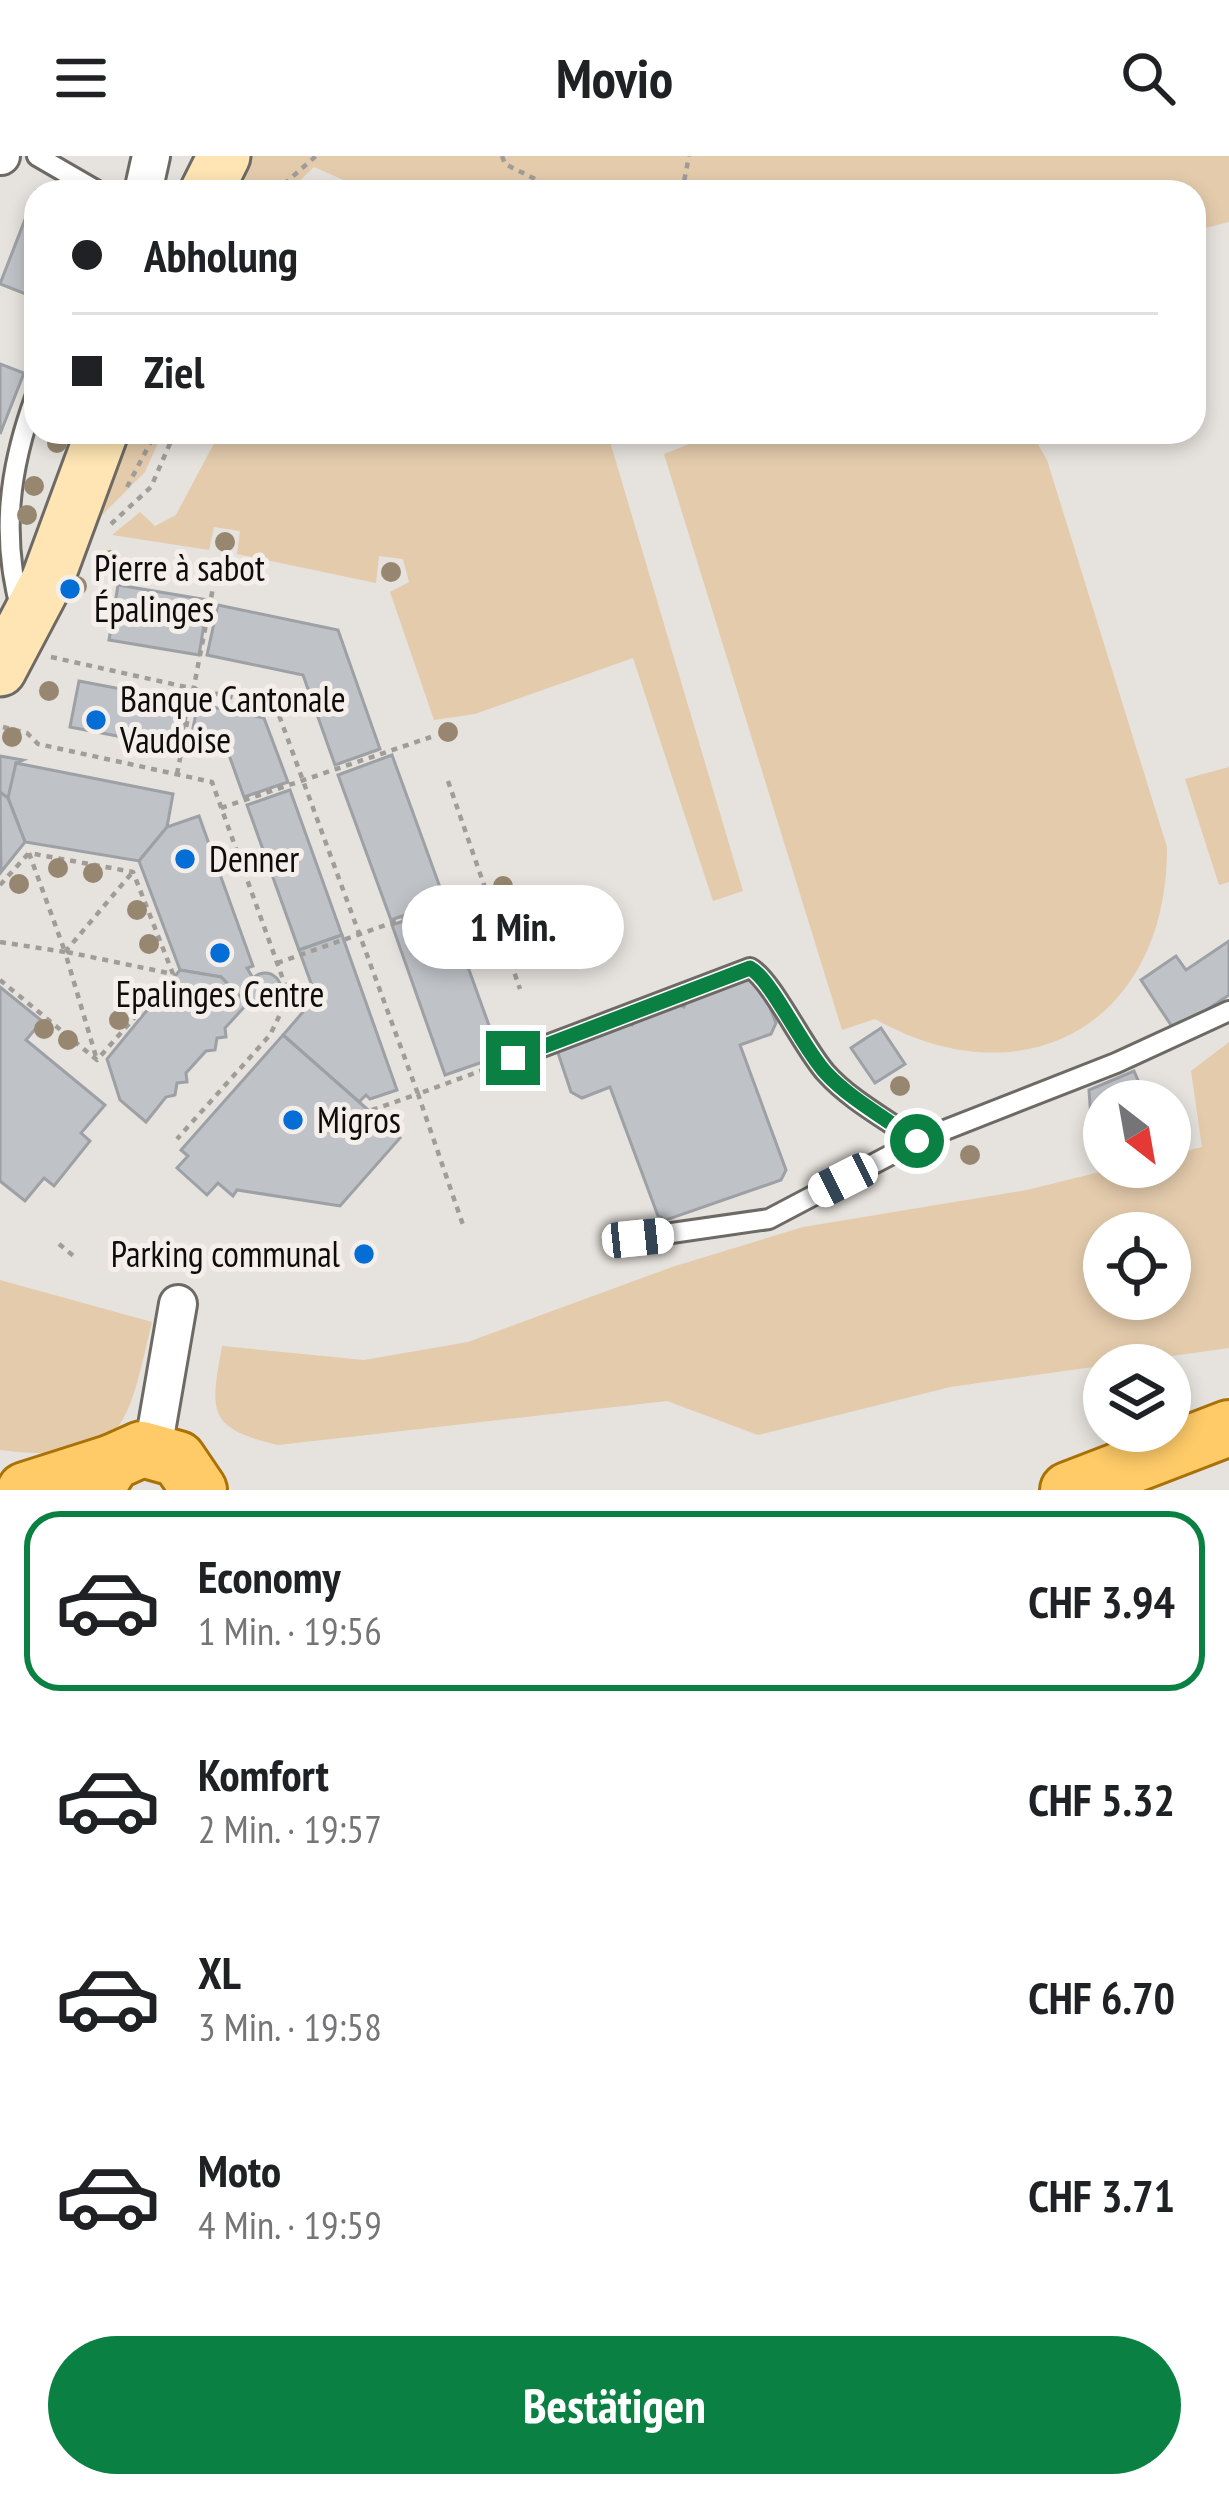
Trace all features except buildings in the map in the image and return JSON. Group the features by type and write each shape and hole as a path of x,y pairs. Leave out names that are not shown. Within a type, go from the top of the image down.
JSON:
{"main road":[{"path":"1068,1490 1229,1428"},
{"path":"25,1490 166,1476"}],"street":[{"path":"24,650 98,444"},
{"path":"166,1476 178,1304"}],"lane":[{"path":"37,156 78,180"},
{"path":"24,428 8,471 10,584 24,650"},
{"path":"513,1058 750,968 763,975 775,1002 827,1075 917,1141"},
{"path":"638,1238 770,1219 917,1141 1116,1063 1229,1011"}],"path":[{"path":"289,180 316,156"},
{"path":"502,156 505,164 537,180"},
{"path":"132,506 151,487 171,444"},
{"path":"177,774 218,562"},
{"path":"24,650 276,707 463,1225"},
{"path":"3,727 27,733 38,744 212,782 290,997 270,1035 177,1139"},
{"path":"221,808 431,737"},
{"path":"448,782 520,989"},
{"path":"29,853 133,872"},
{"path":"0,885 29,853"},
{"path":"29,853 97,1060"},
{"path":"64,952 133,872"},
{"path":"133,872 173,974"},
{"path":"277,963 486,890"},
{"path":"0,942 173,974"},
{"path":"97,1060 173,974"},
{"path":"0,980 97,1060"},
{"path":"372,1110 513,1058"},
{"path":"59,1244 76,1258"}],"shaded area":[{"path":"249,156 1229,156 1229,222 1206,228 1206,180 344,180 314,167 300,180 237,180"},
{"path":"119,444 158,444 145,472 87,530"},
{"path":"214,444 612,444 743,891 713,901 633,658 475,714 434,720 390,592 409,582 403,559 379,556 376,583 237,554 240,531 214,527 209,550 112,535 140,512 155,526 176,515"},
{"path":"689,444 1038,444 1047,460 1167,847 1161,908 1143,959 1115,1000 1078,1030 1034,1048 985,1052 931,1043 875,1019 842,1030 664,454"},
{"path":"1229,767 1229,882 1219,885 1185,779"},
{"path":"1229,1042 1229,1348 1191,1353 1191,1344 1083,1344 1083,1368 950,1387 758,1435 667,1401 278,1445 238,1432 219,1414 216,1387 222,1346 364,1360 468,1342 672,1267 803,1227 1027,1190 1083,1176 1083,1188 1191,1188 1191,1150 1202,1147 1191,1071"},
{"path":"0,1280 152,1322 126,1413 114,1432 97,1444 42,1453 0,1450"}],"place":[{"name":"Pierre à sabot Épalinges","path":"70,589"},
{"name":"Banque Cantonale Vaudoise","path":"96,720"},
{"name":"Denner","path":"185,859"},
{"name":"Epalinges Centre","path":"220,953"},
{"name":"Migros","path":"293,1120"},
{"name":"Parking communal","path":"364,1254"}],"route":[{"path":"513,1058 750,968 763,975 775,1002 827,1075 917,1141"}]}
